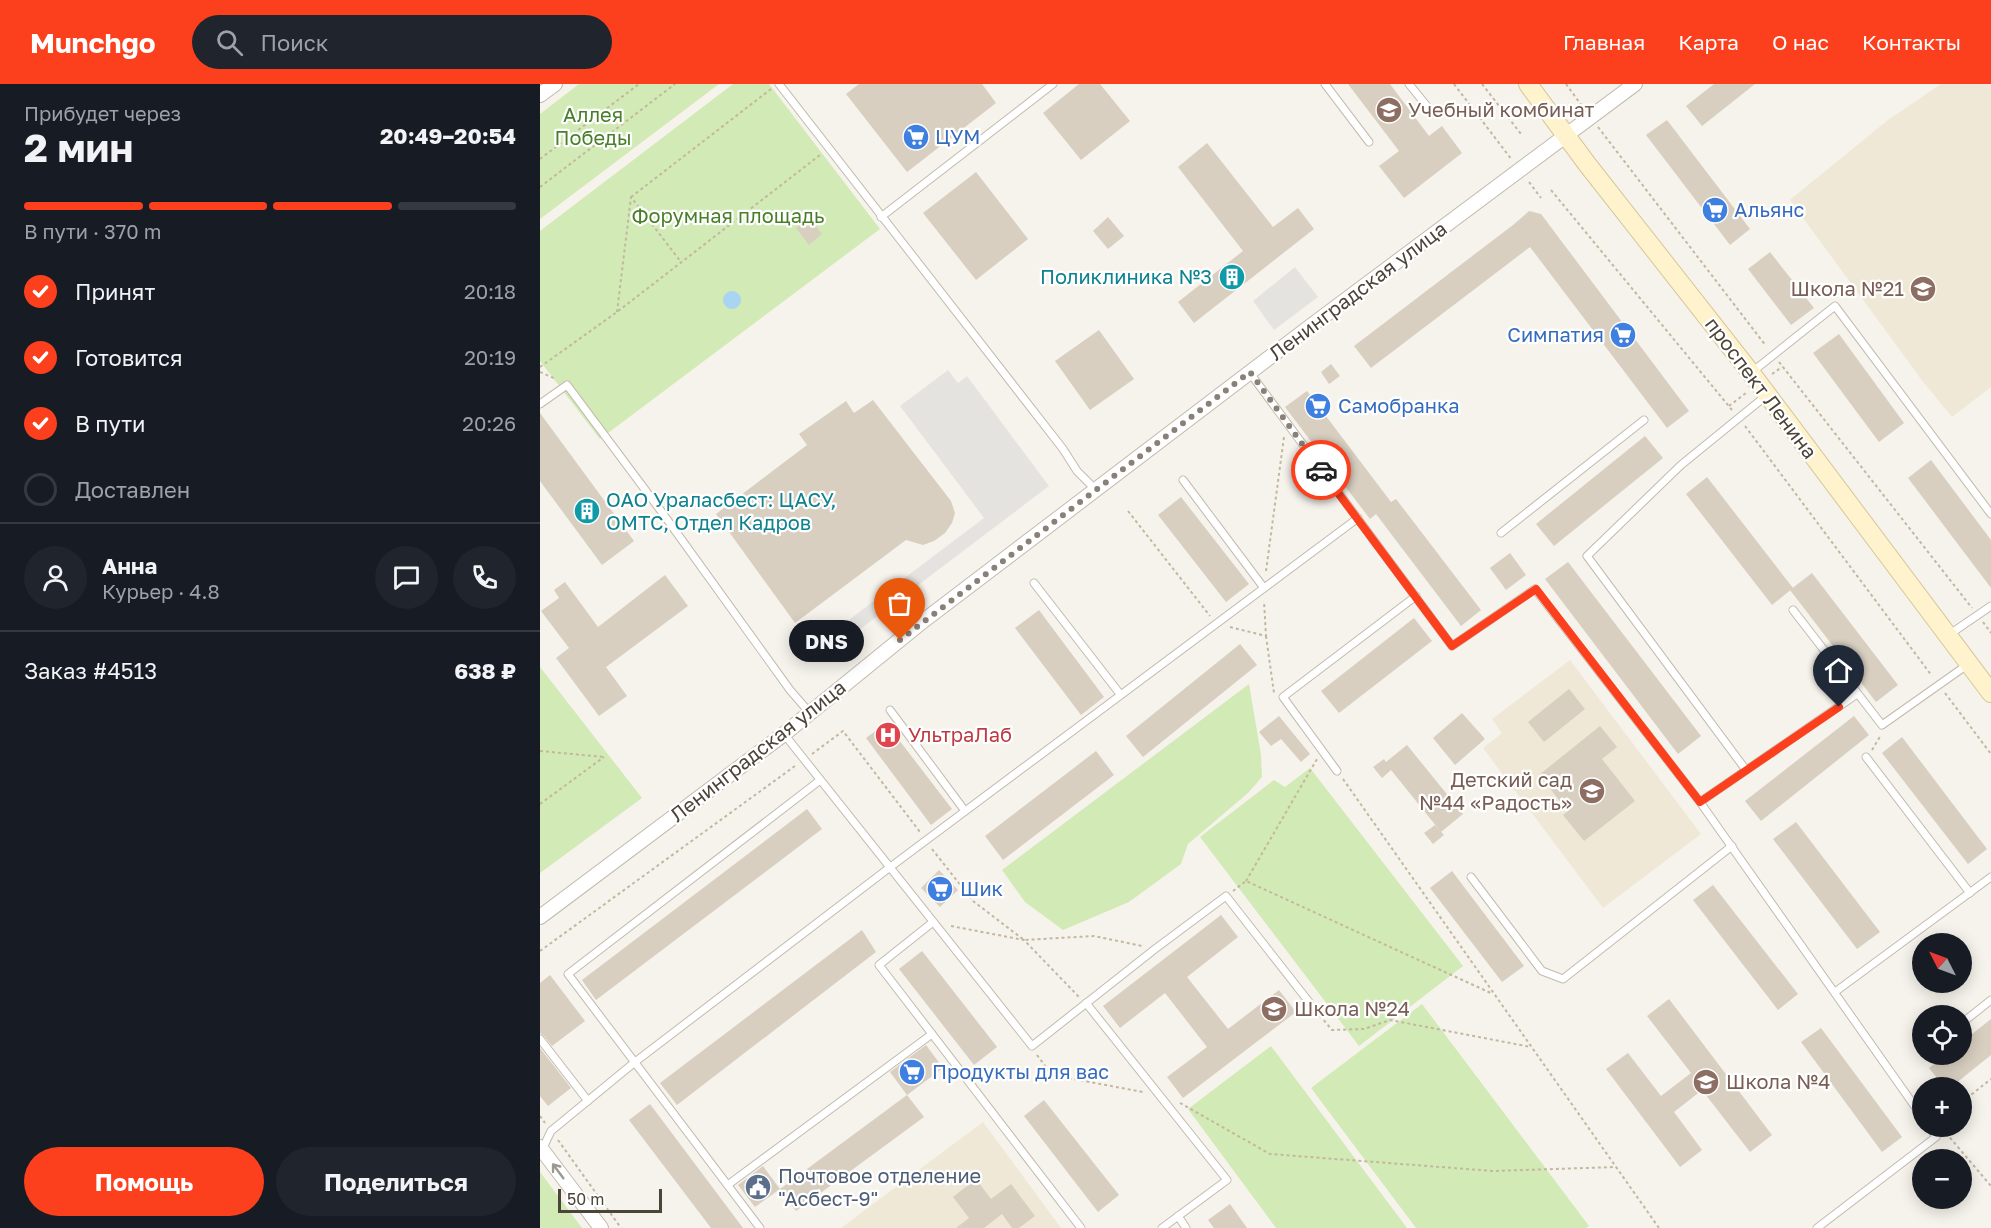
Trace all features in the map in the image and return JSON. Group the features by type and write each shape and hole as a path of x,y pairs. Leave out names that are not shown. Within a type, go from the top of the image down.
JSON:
{"street":[{"path":"540,95 555,84"},
{"name":"проспект Ленина","path":"1528,84 1751,373 1991,693"},
{"name":"Ленинградская улица","path":"540,917 784,734 918,625 1250,372 1635,84"},
{"path":"541,1149 601,1228"}],"lane":[{"path":"778,84 1063,449 1077,471 1096,490"},
{"path":"1324,84 1369,142"},
{"path":"1409,84 1430,110"},
{"path":"881,217 1050,85"},
{"path":"1751,373 1835,306 1991,514"},
{"path":"1250,372 1452,646 1536,589 1700,802 1912,1102"},
{"path":"540,404 567,385 790,690 810,712"},
{"path":"1746,770 1587,556 1681,465 1767,395"},
{"path":"1501,533 1644,420"},
{"path":"1183,480 1264,588"},
{"path":"541,1149 551,1131 635,1062 889,867 1358,518"},
{"path":"1034,583 1120,694"},
{"path":"1337,771 1283,697 1416,596"},
{"path":"1948,636 1991,606"},
{"path":"1793,610 1882,725 1969,664"},
{"path":"1700,802 1857,694"},
{"path":"890,710 965,811"},
{"path":"784,734 819,781 1032,1046 1226,896 1309,1002"},
{"path":"1866,757 1970,893"},
{"path":"760,1228 729,1184 568,974 819,781"},
{"path":"1471,877 1542,971 1563,979 1732,846"},
{"path":"1835,992 1991,877"},
{"path":"933,922 879,965 1081,1228"},
{"path":"1972,1015 1991,1000"},
{"path":"1086,1003 1227,1180 1162,1228"},
{"path":"729,1184 932,1034"},
{"path":"540,1039 588,1101"},
{"path":"1818,1228 1936,1137"},
{"path":"1178,1216 1186,1228"}],"path":[{"path":"540,159 639,84"},
{"path":"540,187 675,84"},
{"path":"617,312 631,197 778,84"},
{"path":"1454,84 1503,148"},
{"path":"1482,84 1521,134"},
{"path":"540,367 617,312 828,148"},
{"path":"1551,190 1738,418 1991,754"},
{"path":"631,197 681,262"},
{"path":"540,372 567,385"},
{"path":"1275,700 1266,636 1264,588 1286,423"},
{"path":"1128,511 1216,624 1266,636"},
{"path":"1866,757 1881,738 1882,725"},
{"path":"540,951 843,731"},
{"path":"1226,896 1246,881 1322,750"},
{"path":"540,751 604,757 540,804"},
{"path":"1337,771 1659,1228"},
{"path":"1246,881 1494,994"},
{"path":"933,922 1024,940 1094,936 1155,949"},
{"path":"1024,940 1086,1003"},
{"path":"1309,1002 1332,1030 1364,1029 1390,1020 1531,1047"},
{"path":"1031,1048 1052,1075 1158,1095"},
{"path":"1972,1094 1991,1079"},
{"path":"1178,1102 1270,1154 1493,1171 1616,1167"},
{"path":"540,1116 621,1228"},
{"path":"1950,1137 1991,1186"}],"shaded area":[{"name":"Школа №21","path":"1941,84 1991,84 1991,387 1952,417 1921,379 1790,200 1888,120"},
{"path":"1295,267 1318,297 1274,330 1253,301"},
{"path":"948,370 958,383 967,376 1049,486 818,661 809,650 984,518 900,406"},
{"name":"Детский сад №44 «Радость»","path":"1570,660 1701,834 1603,908 1483,748 1502,733 1492,719"},
{"path":"983,1122 1061,1228 841,1228"}],"green space":[{"name":"Аллея Победы","path":"579,84 719,84 540,219 540,114"},
{"name":"Форумная площадь","path":"733,84 769,84 880,229 600,439 540,361 540,231"},
{"path":"540,667 642,798 540,873"},
{"path":"1249,684 1261,755 1262,777 1248,793 1188,844 1181,864 1129,902 1063,930 1025,902 1002,870"},
{"path":"1310,768 1463,966 1359,1046 1200,837 1274,780 1285,787"},
{"path":"1422,1004 1589,1226 1586,1228 1416,1228 1311,1088"},
{"path":"1271,1046 1407,1228 1276,1228 1188,1109"},
{"path":"540,1172 582,1228 540,1228"}],"water":[{"path":"732,291 738,294 741,300 738,306 732,309 726,306 723,300 726,294"}],"building":[{"name":"ЦУМ","path":"859,84 982,84 996,103 907,172 846,94"},
{"path":"1079,84 1100,84 1130,121 1081,160 1043,113"},
{"path":"1348,84 1390,84 1429,136 1442,126 1462,153 1404,198 1379,166 1399,151"},
{"path":"1714,84 1755,84 1702,126 1686,106"},
{"path":"1667,120 1750,229 1730,245 1646,135"},
{"path":"1207,143 1273,227 1298,208 1314,229 1194,323 1178,302 1243,251 1178,167"},
{"path":"976,172 1028,239 976,280 923,213"},
{"path":"1529,211 1541,214 1689,411 1667,428 1530,247 1371,368 1354,346"},
{"path":"1108,217 1124,236 1108,249 1093,231"},
{"path":"809,218 822,234 809,245 796,228"},
{"path":"1770,252 1814,308 1791,325 1748,269"},
{"path":"1099,330 1134,379 1090,410 1055,361"},
{"path":"1839,334 1904,423 1879,442 1813,353"},
{"path":"1331,364 1340,376 1329,384 1321,372"},
{"path":"1307,391 1391,502 1396,499 1481,610 1461,626 1376,514 1370,519 1285,407"},
{"path":"873,400 951,501 955,513 952,523 945,533 934,541 923,545 906,540 795,623 716,514 807,445 799,434 846,401 854,413"},
{"name":"ОАО Ураласбест: ЦАСУ, ОМТС, Отдел Кадров","path":"540,413 634,541 602,565 540,481"},
{"path":"1645,436 1663,458 1554,546 1536,524"},
{"path":"1931,460 1991,540 1991,588 1908,478"},
{"path":"1707,477 1793,588 1772,605 1686,494"},
{"path":"1181,497 1249,584 1226,602 1158,515"},
{"path":"1510,553 1526,575 1506,590 1490,568"},
{"path":"1568,562 1701,736 1678,754 1545,579"},
{"path":"1812,573 1898,685 1876,702 1790,590"},
{"path":"665,575 688,606 606,667 627,696 599,716 556,658 569,648 541,611 559,598 554,590 565,582 598,627"},
{"path":"1039,610 1104,697 1081,715 1015,628"},
{"path":"1414,618 1432,641 1339,713 1321,691"},
{"path":"1240,644 1257,665 1143,757 1126,736"},
{"path":"1569,689 1585,709 1544,742 1528,722"},
{"path":"1462,713 1485,739 1455,765 1433,738"},
{"path":"1279,716 1310,754 1301,762 1281,739 1271,746 1259,732"},
{"path":"1854,716 1869,735 1761,821 1745,801"},
{"path":"886,723 952,809 931,825 866,738"},
{"path":"1600,726 1617,747 1602,759 1635,801 1584,841 1563,815 1568,811 1539,775"},
{"path":"1902,737 1987,849 1968,864 1882,753"},
{"path":"1407,745 1463,814 1441,832 1391,770 1382,778 1373,767 1384,759 1386,762"},
{"path":"1096,751 1114,775 1003,860 985,836"},
{"path":"807,809 822,829 596,1000 582,980"},
{"path":"1796,822 1880,932 1857,949 1773,839"},
{"path":"1435,825 1444,835 1433,844 1424,833"},
{"name":"Шик","path":"939,870 958,890 940,907 921,888"},
{"path":"1452,871 1524,966 1502,982 1430,888"},
{"path":"1713,885 1798,994 1778,1010 1693,900"},
{"name":"Школа №24","path":"1221,915 1238,937 1187,977 1228,1029 1279,990 1296,1012 1183,1098 1167,1077 1207,1047 1165,993 1120,1028 1103,1006"},
{"path":"862,930 876,952 677,1105 660,1083"},
{"path":"922,951 997,1047 974,1065 899,969"},
{"path":"550,975 585,1021 552,1046 540,1033 540,983"},
{"name":"Школа №4","path":"1669,999 1772,1135 1750,1152 1702,1090 1674,1112 1702,1150 1680,1167 1606,1069 1628,1053 1661,1096 1691,1073 1647,1016"},
{"path":"1991,1019 1991,1055 1964,1077 1936,1077 1929,1068 1933,1065 1972,1065 1972,1034"},
{"path":"1821,1028 1902,1137 1882,1152 1801,1042"},
{"path":"926,1045 943,1068 907,1095 890,1072"},
{"path":"540,1048 571,1088 548,1106 540,1096"},
{"path":"907,1095 924,1117 796,1211 780,1189"},
{"path":"1044,1100 1119,1195 1098,1212 1024,1116"},
{"path":"650,1104 743,1228 711,1228 629,1120"},
{"path":"763,1166 780,1189 755,1207 738,1185"},
{"path":"976,1179 991,1199 1011,1184 1035,1216 1019,1228 1012,1228 1002,1214 984,1228 956,1228 969,1218 953,1197"},
{"path":"1230,1204 1247,1228 1214,1228 1208,1220"}],"way so far":[{"path":"900,640 1250,372 1321,470"}],"place":[{"name":"Учебный комбинат","path":"1389,110"},
{"name":"ЦУМ","path":"916,137"},
{"name":"Альянс","path":"1715,210"},
{"name":"Поликлиника №3","path":"1232,277"},
{"name":"Школа №21","path":"1923,289"},
{"name":"Симпатия","path":"1623,335"},
{"name":"Самобранка","path":"1318,406"},
{"name":"ОАО Ураласбест: ЦАСУ, ОМТС, Отдел Кадров","path":"587,511"},
{"name":"DNS","path":"900,640"},
{"name":"УльтраЛаб","path":"888,735"},
{"name":"Детский сад №44 «Радость»","path":"1592,791"},
{"name":"Шик","path":"940,889"},
{"name":"Школа №24","path":"1274,1009"},
{"name":"Продукты для вас","path":"912,1072"},
{"name":"Школа №4","path":"1706,1082"},
{"name":"Почтовое отделение \"Асбест-9\"","path":"758,1187"}],"route":[{"path":"1321,470 1452,646 1536,589 1700,802 1839,707"}]}
